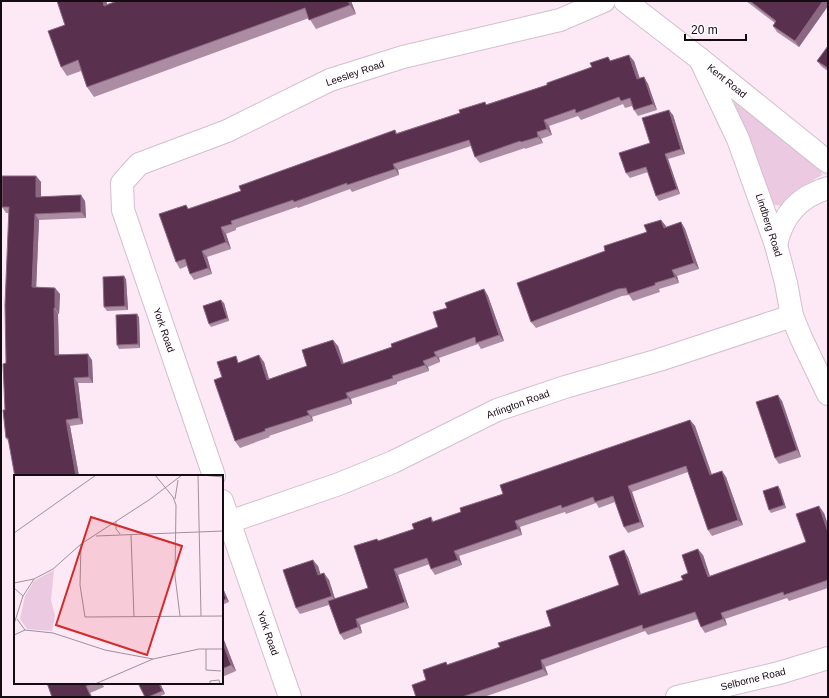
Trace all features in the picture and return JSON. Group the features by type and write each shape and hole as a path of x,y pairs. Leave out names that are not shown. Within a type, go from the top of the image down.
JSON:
{"street":[{"name":"Leesley Road","path":"122,183 139,164 228,132 330,80 402,56 560,20 604,1"},
{"name":"Kent Road","path":"625,1 828,162"},
{"name":"Lindberg Road","path":"700,59 738,139 776,245 786,283 792,316 828,394"},
{"name":"York Road","path":"122,183 123,210 214,475"},
{"path":"776,245 779,231 784,220 792,209 802,200 828,188"},
{"name":"Arlington Road","path":"229,522 339,484 393,462 497,410 565,387 659,360 792,316"},
{"name":"York Road","path":"223,504 290,697"},
{"name":"Selborne Road","path":"677,697 779,673 828,658"}],"shaded area":[{"path":"736,101 820,169 822,175 804,185 781,206 775,205 772,201 747,133 735,106 734,103"}],"building":[{"path":"57,1 103,1 104,6 117,1 348,1 350,5 309,20 305,8 87,87 78,60 61,67 48,31 65,25"},
{"path":"750,1 823,1 795,41 773,26 776,21"},
{"path":"828,46 828,68 817,61"},
{"path":"629,55 637,79 644,77 653,104 634,110 630,98 621,101 619,97 576,113 575,109 544,120 547,129 537,132 538,137 520,141 475,157 469,140 393,164 395,169 347,185 347,183 294,202 293,200 231,221 232,224 221,227 226,242 202,251 208,268 190,274 185,259 176,262 159,214 186,205 188,209 241,191 239,186 395,130 396,134 460,113 459,110 485,102 486,105 547,85 547,83 592,67 590,63 608,57 610,61"},
{"path":"669,110 681,149 665,154 677,189 656,196 646,167 626,173 619,153 650,143 642,118"},
{"path":"2,176 36,176 36,197 81,195 81,212 35,214 32,287 55,288 55,355 88,354 89,377 74,378 79,418 66,420 76,475 15,475 8,438 6,438 3,410 5,410 3,364 6,363 5,305 9,207 2,207"},
{"path":"661,220 664,228 681,222 694,263 672,270 675,277 655,283 655,285 628,294 626,288 618,289 531,322 517,283 605,251 604,246 647,232 644,225"},
{"path":"124,276 125,306 104,307 103,277"},
{"path":"484,289 499,335 476,343 475,337 434,352 436,356 423,361 425,365 392,376 393,378 346,393 348,398 307,411 309,415 265,429 265,431 235,441 214,380 222,377 217,362 236,356 238,363 259,355 267,380 307,366 302,350 333,340 342,364 392,347 391,344 438,327 433,312 447,308 445,303"},
{"path":"221,300 227,318 209,324 203,306"},
{"path":"137,314 138,344 117,345 116,315"},
{"path":"778,395 797,450 775,458 756,402"},
{"path":"690,420 710,475 722,471 738,520 708,530 686,466 628,486 640,522 624,527 613,496 595,502 593,497 562,508 561,505 515,521 518,529 454,551 458,560 431,569 427,558 394,569 405,602 356,619 358,627 340,634 328,601 368,588 354,546 377,539 378,541 414,529 412,524 431,517 432,522 461,512 460,508 503,494 500,485"},
{"path":"778,486 784,505 769,510 763,491"},
{"path":"819,506 828,532 828,580 784,595 783,592 721,613 723,619 701,627 695,612 643,629 642,625 541,660 543,669 462,697 416,697 412,685 426,680 423,670 446,662 447,665 500,647 498,643 551,626 546,611 619,585 609,556 624,550 639,595 683,580 681,576 688,573 682,555 698,549 708,577 806,542 796,514"},
{"path":"313,560 318,575 324,573 332,596 296,608 283,570"},
{"path":"223,591 226,599 223,600"},
{"path":"223,644 231,665 223,669"},
{"path":"47,684 91,684 86,686 91,697 52,697"},
{"path":"138,684 159,684 162,691 145,697"}]}
